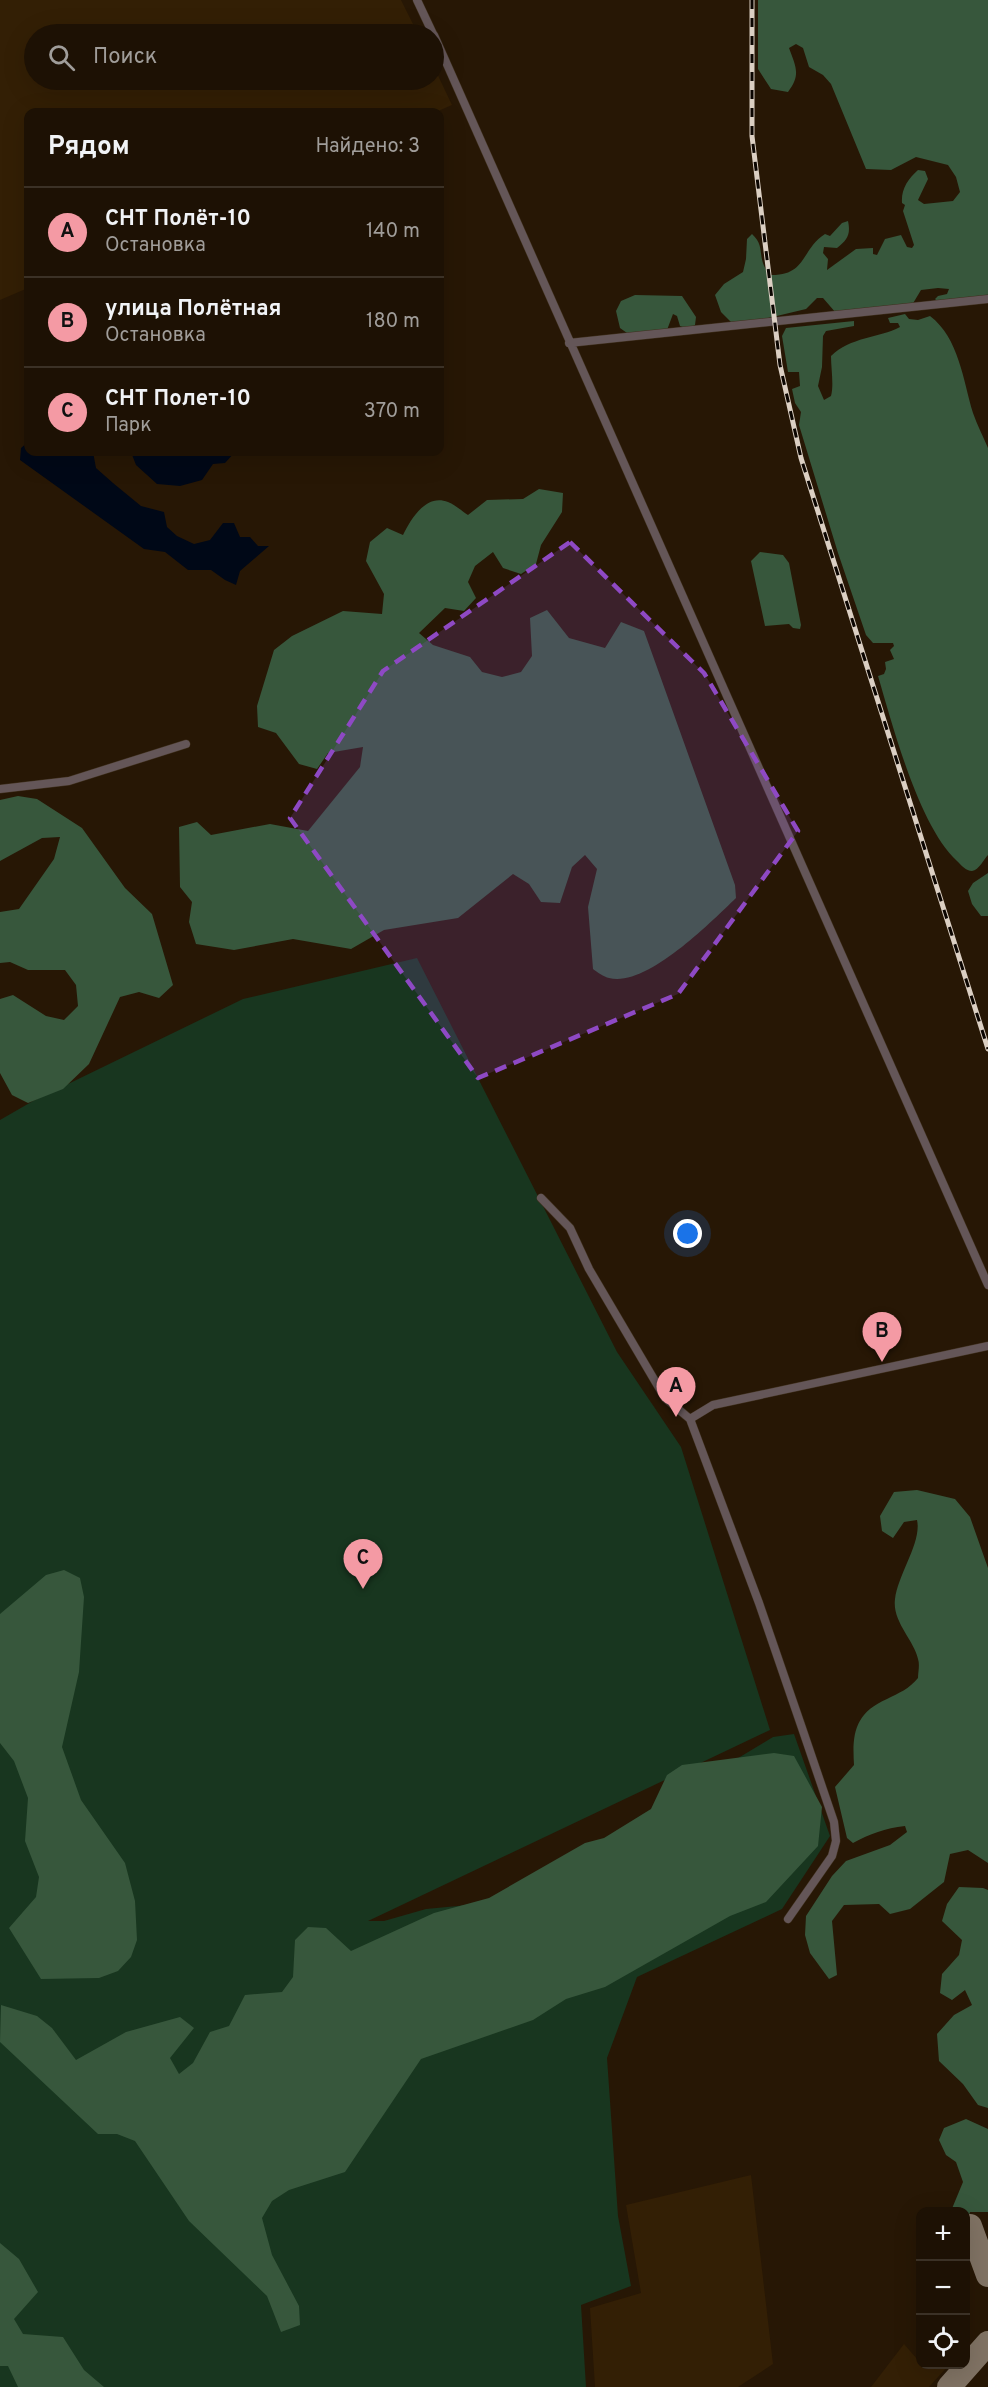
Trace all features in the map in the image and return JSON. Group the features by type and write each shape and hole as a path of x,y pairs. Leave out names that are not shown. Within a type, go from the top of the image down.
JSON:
{"street":[{"path":"417,0 428,24"},
{"path":"444,58 988,1285"},
{"path":"569,343 988,299"},
{"path":"0,789 69,782 186,744"},
{"path":"541,1198 570,1228 589,1269 665,1398 690,1419 759,1603 834,1822 836,1841 832,1857 788,1919"},
{"path":"690,1419 713,1405 988,1346"}],"highlighted area":[{"path":"570,542 704,673 798,831 678,994 478,1078 290,818 383,671"}],"shaded area":[{"path":"0,0 401,0 413,24 24,24 24,90 444,90 444,88 452,105 444,108 24,108 24,290 0,300"},
{"path":"751,2175 773,2364 738,2387 595,2387 590,2308 641,2293 626,2205"},
{"path":"904,2344 916,2358 916,2369 945,2369 929,2387 871,2387"}],"green space":[{"path":"758,0 988,0 988,295 938,302 935,299 947,294 949,289 921,290 912,305 836,313 823,298 817,298 806,309 760,320 731,322 721,312 715,295 724,284 743,272 747,239 752,234 759,244 763,263 770,275 782,274 797,266 817,240 825,234 830,236 842,223 848,221 848,234 843,242 837,248 824,247 823,253 828,259 827,270 856,249 873,248 873,254 877,255 885,239 901,235 907,247 912,248 914,245 903,211 905,205 902,203 902,198 906,185 918,170 925,171 928,179 918,200 924,204 953,201 960,192 956,177 948,165 916,157 891,170 866,169 831,84 823,75 809,67 803,48 796,44 789,48 796,71 795,81 788,92 771,89 758,69"},
{"path":"635,295 682,296 696,317 695,325 688,329 680,326 677,316 673,314 667,330 627,333 620,328 616,311 621,301"},
{"path":"905,314 909,319 918,320 930,316 948,336 959,360 975,417 988,448 988,855 979,867 972,871 962,866 943,845 919,801 909,774 878,676 884,674 885,662 894,659 890,650 894,646 893,643 873,643 866,635 799,425 801,412 795,403 792,389 800,386 799,372 788,372 782,336 786,328 854,321 854,326 826,331 823,336 822,367 818,386 824,400 831,396 832,392 831,356 856,341 900,327 898,323 890,323 888,318"},
{"path":"539,489 563,493 562,512 541,545 536,564 521,574 503,568 493,552 475,566 468,582 476,598 464,611 445,608 419,633 433,645 470,657 482,672 502,677 521,672 532,656 530,618 547,610 569,638 605,648 621,622 644,631 735,885 736,898 677,951 641,973 624,978 607,977 593,969 588,907 597,869 585,855 572,867 560,903 541,902 529,884 513,874 458,918 384,930 351,949 293,939 234,950 196,944 189,922 192,902 180,887 179,827 197,822 211,835 270,824 308,831 360,767 363,747 328,753 317,769 299,764 276,733 258,727 257,706 274,650 292,636 343,611 382,614 384,594 366,561 370,542 387,528 403,535 415,515 426,504 440,500 448,502 468,515 487,500 523,499"},
{"path":"760,552 783,555 789,563 800,629 793,628 789,624 765,626 751,561"},
{"path":"18,796 37,799 82,828 125,888 152,914 173,985 159,998 139,992 120,997 89,1064 63,1089 28,1103 12,1095 0,1073 0,999 13,995 46,1016 64,1020 78,1006 76,985 65,970 28,970 10,962 0,963 0,912 19,909 54,859 60,837 42,838 0,861 0,800"},
{"path":"988,873 988,916 981,916 972,904 968,891 973,883"},
{"path":"417,958 617,1352 681,1447 770,1730 368,1921 384,1921 426,1909 489,1903 597,1854 690,1787 773,1737 794,1734 830,1836 782,1909 637,1977 607,2058 618,2216 631,2286 581,2305 586,2387 0,2387 0,1120 33,1101 243,999"},
{"path":"917,1490 955,1499 970,1517 988,1568 988,1863 968,1850 950,1854 944,1882 910,1909 890,1914 879,1904 844,1905 832,1921 837,1975 829,1979 810,1953 805,1935 806,1916 832,1876 846,1861 890,1845 907,1832 905,1826 891,1828 853,1843 847,1838 835,1787 854,1765 855,1734 862,1718 876,1705 904,1690 918,1678 919,1664 916,1652 900,1623 895,1607 900,1579 916,1538 917,1520 904,1522 893,1538 882,1531 880,1516 894,1492"},
{"path":"64,1570 80,1578 84,1597 79,1672 62,1747 81,1800 125,1863 135,1901 137,1940 131,1957 118,1971 99,1978 41,1979 9,1928 36,1897 39,1877 25,1841 28,1798 14,1761 0,1743 0,1614 46,1575"},
{"path":"774,1753 794,1756 822,1807 818,1846 766,1902 730,1916 605,1987 566,1999 533,2020 421,2059 345,2172 289,2190 272,2201 262,2218 272,2255 299,2306 300,2325 281,2332 267,2296 189,2221 135,2141 117,2134 98,2134 0,2042 1,2005 37,2016 52,2028 76,2060 126,2032 180,2017 194,2028 170,2058 179,2074 193,2063 210,2032 229,2026 245,1995 282,1992 293,1977 295,1940 308,1927 326,1928 351,1951 434,1913 489,1898 585,1843 604,1838 651,1809 667,1775 682,1765"},
{"path":"959,1887 988,1890 988,2108 978,2105 963,2084 939,2061 937,2034 954,2015 972,2005 965,1990 952,2000 940,1993 942,1974 959,1955 962,1940 942,1921 947,1904"},
{"path":"966,2119 988,2129 988,2212 970,2212 970,2207 953,2207 963,2182 956,2162 946,2155 939,2140 944,2128"},
{"path":"0,2243 19,2259 38,2292 14,2319 23,2334 63,2337 84,2370 104,2387 18,2387 8,2366 0,2366"}],"water":[{"path":"24,445 24,456 94,456 96,468 113,483 141,506 164,512 167,527 177,536 194,544 210,540 223,523 234,523 240,537 250,537 258,546 269,546 240,571 236,585 211,570 188,570 165,552 144,549 20,460 21,448"},
{"path":"133,456 231,456 225,463 213,464 202,480 180,486 157,484 136,465"}],"taxiway":[{"path":"970,2226 988,2275"},
{"path":"949,2387 988,2343"}],"railway":[{"path":"752,0 752,136 780,365 801,458 988,1049"}],"place":[{"name":"улица Полётная","path":"882,1362"},
{"name":"СНТ Полёт-10","path":"676,1417"},
{"name":"СНТ Полет-10","path":"363,1589"}]}
